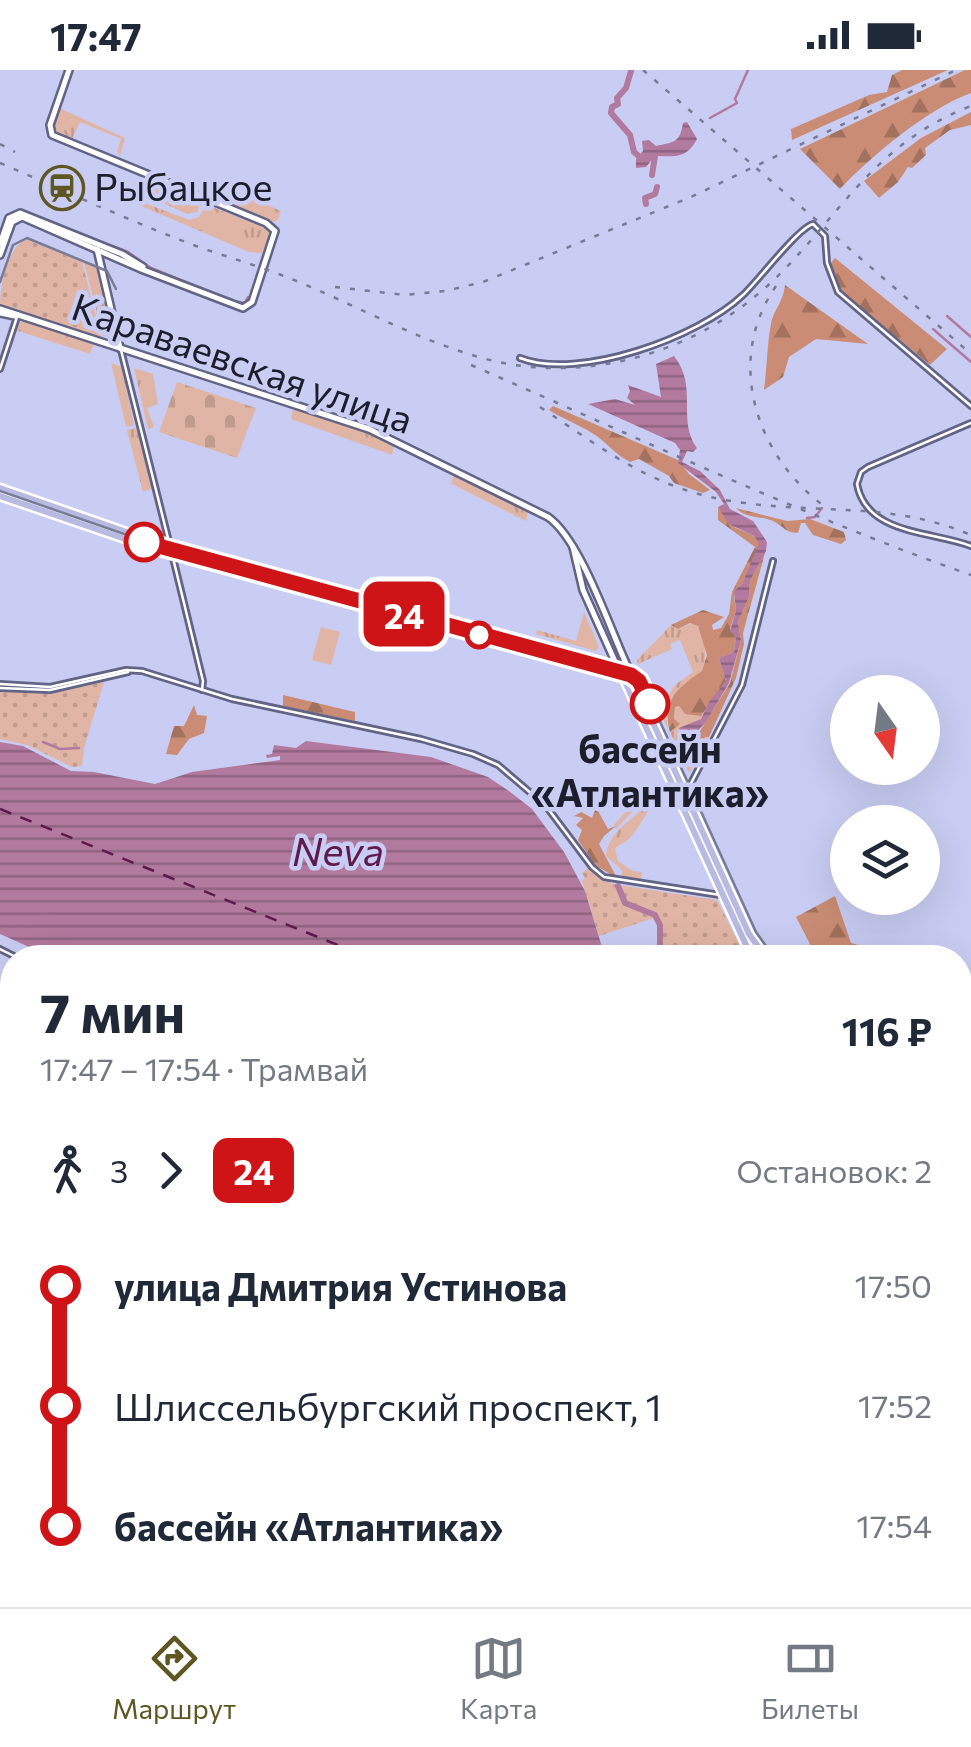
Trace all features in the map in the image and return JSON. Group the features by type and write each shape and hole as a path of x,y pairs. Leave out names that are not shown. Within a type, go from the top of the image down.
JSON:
{"main road":[{"path":"0,492 171,551 623,671 747,945"},
{"path":"658,746 686,797 695,829"},
{"path":"727,896 756,945"}],"street":[{"path":"0,244 9,218 18,215 238,307 252,302 276,236 274,228 52,134 50,125 68,70"},
{"path":"520,358 547,362 594,360 672,340 738,300 801,230 811,224 824,233 827,263 838,292 971,406"},
{"path":"0,255 5,228"},
{"path":"98,247 202,690"},
{"name":"Караваевская улица","path":"0,311 369,430 554,522 573,548 623,671"},
{"path":"0,368 18,316"},
{"path":"971,423 868,467 859,475 857,484 867,508 885,522 971,546"},
{"path":"686,797 690,782 742,686 774,561"},
{"path":"0,686 50,687 142,671 202,690 421,738 488,759 508,773 551,812 604,877 727,896"},
{"path":"677,779 690,782"}],"green space":[{"path":"902,70 948,70 792,140 791,129 869,95 887,92 892,75"},
{"path":"971,70 971,93 901,134 840,189 800,149"},
{"path":"59,108 125,138 120,156 117,151 121,139 80,122 72,139 54,133"},
{"path":"971,112 971,125 950,130 925,148 926,155 912,168 908,167 879,198 864,181 921,138"},
{"path":"177,176 239,201 251,198 281,211 278,220 272,222 177,183"},
{"path":"137,178 200,204 197,212 187,214 132,188"},
{"path":"126,196 189,220 199,217 205,206 212,207 268,229 271,235 262,253 249,252 125,199"},
{"path":"25,239 82,261 101,337 0,305 6,269"},
{"path":"835,258 947,349 930,365 838,289 830,264"},
{"path":"84,262 98,268 114,335 103,336"},
{"path":"785,285 868,344 816,339 789,357 783,377 764,390 771,324"},
{"path":"24,321 94,343 90,354 15,330"},
{"path":"111,363 122,367 134,425 126,427"},
{"path":"134,368 153,374 158,404 147,408 154,427 148,429"},
{"path":"177,382 256,408 237,458 159,432"},
{"path":"553,406 678,460 710,490 703,493 674,483 639,459 630,462 592,433 549,410"},
{"path":"293,409 362,430 394,445 392,455 291,419"},
{"path":"137,428 153,488 143,492 127,430"},
{"path":"454,474 528,511 526,521 452,484 453,481 450,484"},
{"path":"718,507 734,527 760,543 734,596 736,611 730,629 736,637 734,652 719,658 726,681 701,716 685,714 679,706 675,707 674,719 680,724 670,732 670,703 679,689 702,671 707,655 698,626 690,623 678,629 671,625 703,610 724,617 712,625 713,630 721,628 729,614 732,592 755,547 718,520"},
{"path":"736,508 787,521 810,519 844,532 846,540 841,544 813,535 805,523 801,523 798,533 790,532 775,522"},
{"path":"765,553 743,633 736,678 709,737 705,737 699,749 682,752 680,740 695,739 730,683 741,640 738,622 749,597 750,581"},
{"path":"584,612 599,647 596,651 536,634 537,630 576,641"},
{"path":"693,623 704,639 703,671 680,688 670,702 668,729 659,710 675,685 693,672 680,640 670,644 672,649 638,664 637,660 671,625 678,629"},
{"path":"321,627 340,632 331,665 312,660"},
{"path":"104,682 82,766 72,767 27,745 0,739 0,691 51,693"},
{"path":"283,695 355,712 355,721 283,706"},
{"path":"194,705 197,715 207,716 204,733 189,739 177,755 166,754 174,726 184,726"},
{"path":"675,706 685,714 704,715 698,722 678,730 680,736 696,736 687,742 682,738 678,743 682,752 693,752 709,737 689,773 670,732"},
{"path":"650,793 655,796 640,825 615,849 618,861 642,872 641,879 617,878 622,870 606,856 608,848 620,829 644,808 639,805 616,829 614,825"},
{"path":"596,807 608,829 616,826 599,844 617,878 595,865 578,840 582,830 576,825 583,818 574,816 581,812 592,818"},
{"path":"588,868 612,884 717,900 740,945 662,945 657,917 599,936 582,873"},
{"path":"830,899 830,915 841,915 851,943 859,945 810,945 796,917"}],"water":[{"path":"687,122 697,139 688,151 655,156 646,167 636,168 636,159 643,151 642,141 649,140 656,146 672,142"},
{"path":"674,356 685,380 688,426 697,448 687,451 682,462 700,471 720,490 730,509 753,521 767,542 738,622 741,640 729,683 706,722 691,738 682,736 679,728 701,719 726,681 719,658 734,652 736,637 730,631 736,611 734,591 742,584 759,543 754,536 729,524 718,507 724,504 716,492 678,463 680,450 675,443 588,404 615,399 635,405 627,398 628,385 661,397 656,364"},
{"name":"Neva","path":"306,741 431,757 488,777 532,809 564,852 585,891 601,945 25,945 0,934 0,742 23,746 71,771 155,784 192,772 280,760 280,756 267,758 274,745 296,748"}],"waterway":[{"path":"710,118 737,103 735,99 748,70"},
{"path":"631,71 611,113 630,135 634,152 641,158 655,156 652,175"},
{"path":"646,204 645,198 655,194 657,187"},
{"path":"112,246 151,268 233,301 245,303 248,297"},
{"path":"947,316 971,337"},
{"path":"933,329 971,362"},
{"path":"807,518 815,517 822,508"},
{"path":"43,742 60,749 79,748"},
{"path":"618,886 625,903 655,915 660,925 660,945"}],"ferry route":[{"path":"0,809 338,945"}],"tram line":[{"path":"0,282 13,245 27,238 107,271 116,289"},
{"path":"0,491 179,553 635,675 642,682 765,945"},
{"name":"24","path":"144,542 631,675 639,681 650,704"}],"railway":[{"path":"643,70 971,354"},
{"path":"335,287 405,295 483,282 691,197 956,70"},
{"path":"0,163 196,246 289,278 442,345 525,366 587,367 649,354 733,313 793,261 869,174 898,148 931,125 971,106"},
{"path":"0,144 15,152"},
{"path":"776,286 760,315 752,345 751,376 756,406 766,436 782,463 828,509"},
{"path":"471,365 781,501 971,575"},
{"path":"540,407 636,468 685,490 745,503 887,513 971,535"}],"place":[{"name":"Рыбацкое","path":"62,188"},
{"name":"бассейн «Атлантика»","path":"650,704"}]}
